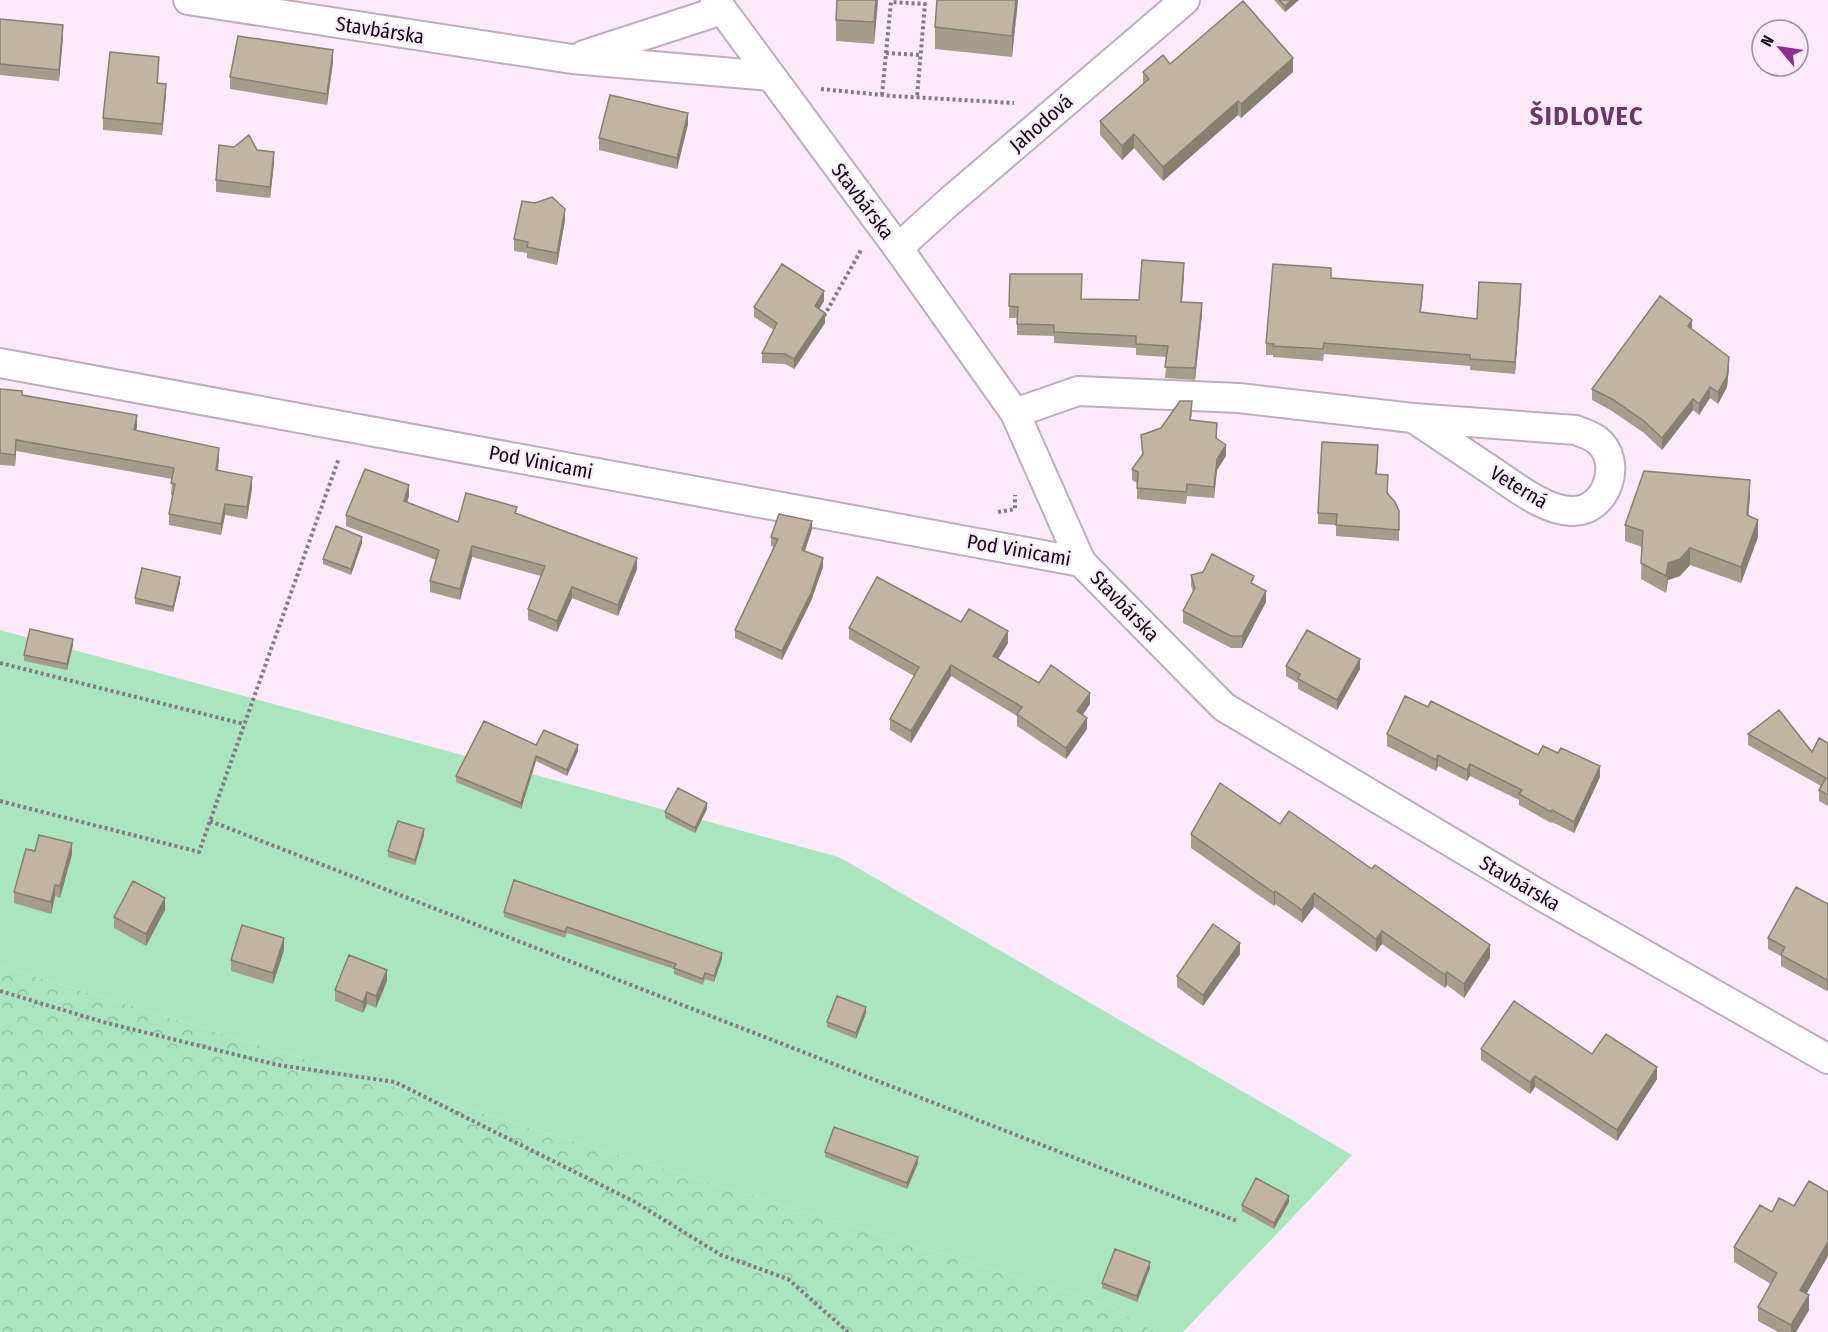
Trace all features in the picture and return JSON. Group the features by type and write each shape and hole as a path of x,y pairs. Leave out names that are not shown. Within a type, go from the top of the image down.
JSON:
{"street":[{"name":"Stavbárska","path":"188,0 572,59 773,80 898,248 1015,413 1082,562 1224,707 1540,895 1828,1059"},
{"name":"Jahodová","path":"898,248 1185,0"},
{"name":"Stavbárska","path":"572,59 718,5"},
{"path":"718,5 773,80"},
{"name":"Pod Vinicami","path":"0,363 1082,562"},
{"name":"Veterná","path":"1015,413 1078,391 1239,398 1413,418 1576,430 1596,439 1605,450 1610,461 1610,477 1606,489 1595,502 1584,509 1572,511 1554,508 1532,497 1413,418"}],"path":[{"path":"882,95 891,2 925,4 917,97"},
{"path":"886,53 921,55"},
{"path":"773,80 882,95 1018,104"},
{"path":"821,321 861,249 868,258"},
{"path":"0,801 199,852 351,427"},
{"path":"994,513 1015,509 1014,488"},
{"path":"0,663 244,724"},
{"path":"210,821 1237,1221"},
{"path":"0,991 103,1022 278,1065 395,1082 635,1202 721,1255 788,1279 848,1332"}],"green space":[{"path":"0,630 839,857 1352,1155 1183,1332 1155,1332 1106,1304 0,966"},
{"path":"0,966 1106,1304 1155,1332 0,1332"}],"building":[{"path":"837,0 876,0 874,22 836,20"},
{"path":"937,0 1016,0 1012,36 935,27"},
{"path":"1279,0 1292,0 1285,6"},
{"path":"1243,1 1293,58 1241,104 1238,101 1163,167 1134,134 1122,146 1100,121 1149,79 1143,72 1163,55 1170,64"},
{"path":"0,19 63,25 59,70 0,64"},
{"path":"238,36 333,50 327,94 230,77"},
{"path":"110,52 159,57 157,83 166,84 162,124 103,118"},
{"path":"610,95 688,113 677,158 599,138"},
{"path":"249,135 257,150 274,152 270,187 216,180 219,145 234,147"},
{"path":"552,197 565,209 557,253 527,247 528,242 514,239 522,201 535,203"},
{"path":"1142,260 1184,263 1181,302 1202,303 1195,368 1165,367 1168,346 1136,344 1136,336 1054,332 1054,325 1017,324 1018,307 1009,306 1010,274 1082,274 1081,299 1139,300"},
{"path":"782,264 824,291 815,306 825,313 794,359 785,354 762,353 777,323 754,307"},
{"path":"1273,264 1331,268 1331,278 1423,285 1420,312 1477,319 1479,282 1521,284 1515,362 1470,359 1470,355 1324,343 1323,349 1273,346 1274,344 1266,343"},
{"path":"1660,296 1692,320 1688,326 1729,357 1727,376 1718,392 1710,387 1699,404 1693,399 1662,438 1644,421 1612,399 1592,389"},
{"path":"0,389 22,391 22,395 137,415 134,430 219,448 216,470 252,477 247,507 225,504 221,524 169,514 175,484 171,483 174,468 16,440 15,455 0,453"},
{"path":"1180,401 1192,401 1190,420 1217,423 1216,438 1226,445 1217,459 1214,487 1187,484 1186,492 1137,488 1138,472 1132,469 1143,454 1141,435 1161,428"},
{"path":"1322,442 1378,445 1376,474 1388,475 1387,493 1399,511 1399,530 1336,525 1337,514 1318,513"},
{"path":"365,469 409,485 404,501 458,522 466,493 517,507 515,513 637,558 618,605 572,587 557,621 528,609 545,566 472,546 460,589 430,581 439,550 346,515"},
{"path":"1644,471 1750,480 1747,515 1758,520 1741,567 1690,548 1680,559 1668,563 1666,576 1641,563 1643,531 1625,525"},
{"path":"779,514 812,521 802,550 823,558 811,593 782,651 735,630 778,539 771,537"},
{"path":"336,526 362,537 351,569 323,559"},
{"path":"1212,554 1254,576 1251,583 1266,591 1242,636 1231,636 1183,611 1195,588 1191,575 1203,572"},
{"path":"142,568 180,577 173,607 135,598"},
{"path":"877,577 961,622 969,609 1008,631 993,656 1039,683 1051,665 1090,693 1077,711 1087,718 1066,748 1017,714 1022,707 951,665 911,731 890,719 919,667 849,628"},
{"path":"30,629 73,639 67,664 24,655"},
{"path":"1307,630 1360,659 1337,700 1298,679 1300,674 1286,666"},
{"path":"1405,696 1428,707 1431,701 1538,755 1543,746 1558,753 1561,748 1600,766 1574,822 1519,794 1522,790 1470,764 1467,770 1438,755 1436,760 1387,734"},
{"path":"1779,710 1812,752 1819,738 1828,743 1828,795 1819,790 1826,778 1748,734"},
{"path":"484,721 536,745 544,730 578,745 567,770 536,756 521,803 456,776"},
{"path":"1220,783 1280,824 1289,811 1372,869 1375,865 1490,945 1464,984 1447,972 1445,975 1382,931 1376,939 1314,893 1302,910 1191,834"},
{"path":"678,788 707,803 695,828 665,812"},
{"path":"398,821 424,829 415,860 388,851"},
{"path":"39,835 72,843 60,886 55,885 51,902 14,892 26,849 35,851"},
{"path":"514,880 722,953 714,976 705,973 703,979 674,968 676,964 567,927 565,932 504,912"},
{"path":"133,881 165,898 146,934 114,917"},
{"path":"1796,887 1828,904 1827,980 1781,955 1785,947 1768,938"},
{"path":"1213,924 1240,943 1203,995 1177,976"},
{"path":"242,925 284,938 273,973 231,960"},
{"path":"349,955 387,970 376,996 367,992 363,1002 335,990"},
{"path":"837,996 866,1007 856,1033 827,1022"},
{"path":"1514,1001 1592,1054 1606,1034 1657,1067 1617,1130 1535,1076 1530,1082 1481,1049"},
{"path":"834,1127 918,1157 907,1183 825,1152"},
{"path":"1256,1178 1289,1196 1274,1223 1242,1205"},
{"path":"1809,1181 1828,1192 1828,1242 1800,1290 1809,1295 1791,1325 1758,1307 1777,1273 1734,1247 1760,1205 1772,1212 1779,1198 1794,1206"},
{"path":"1115,1249 1150,1262 1137,1296 1102,1283"}],"district":[{"name":"ŠIDLOVEC","path":"1587,116"}]}
